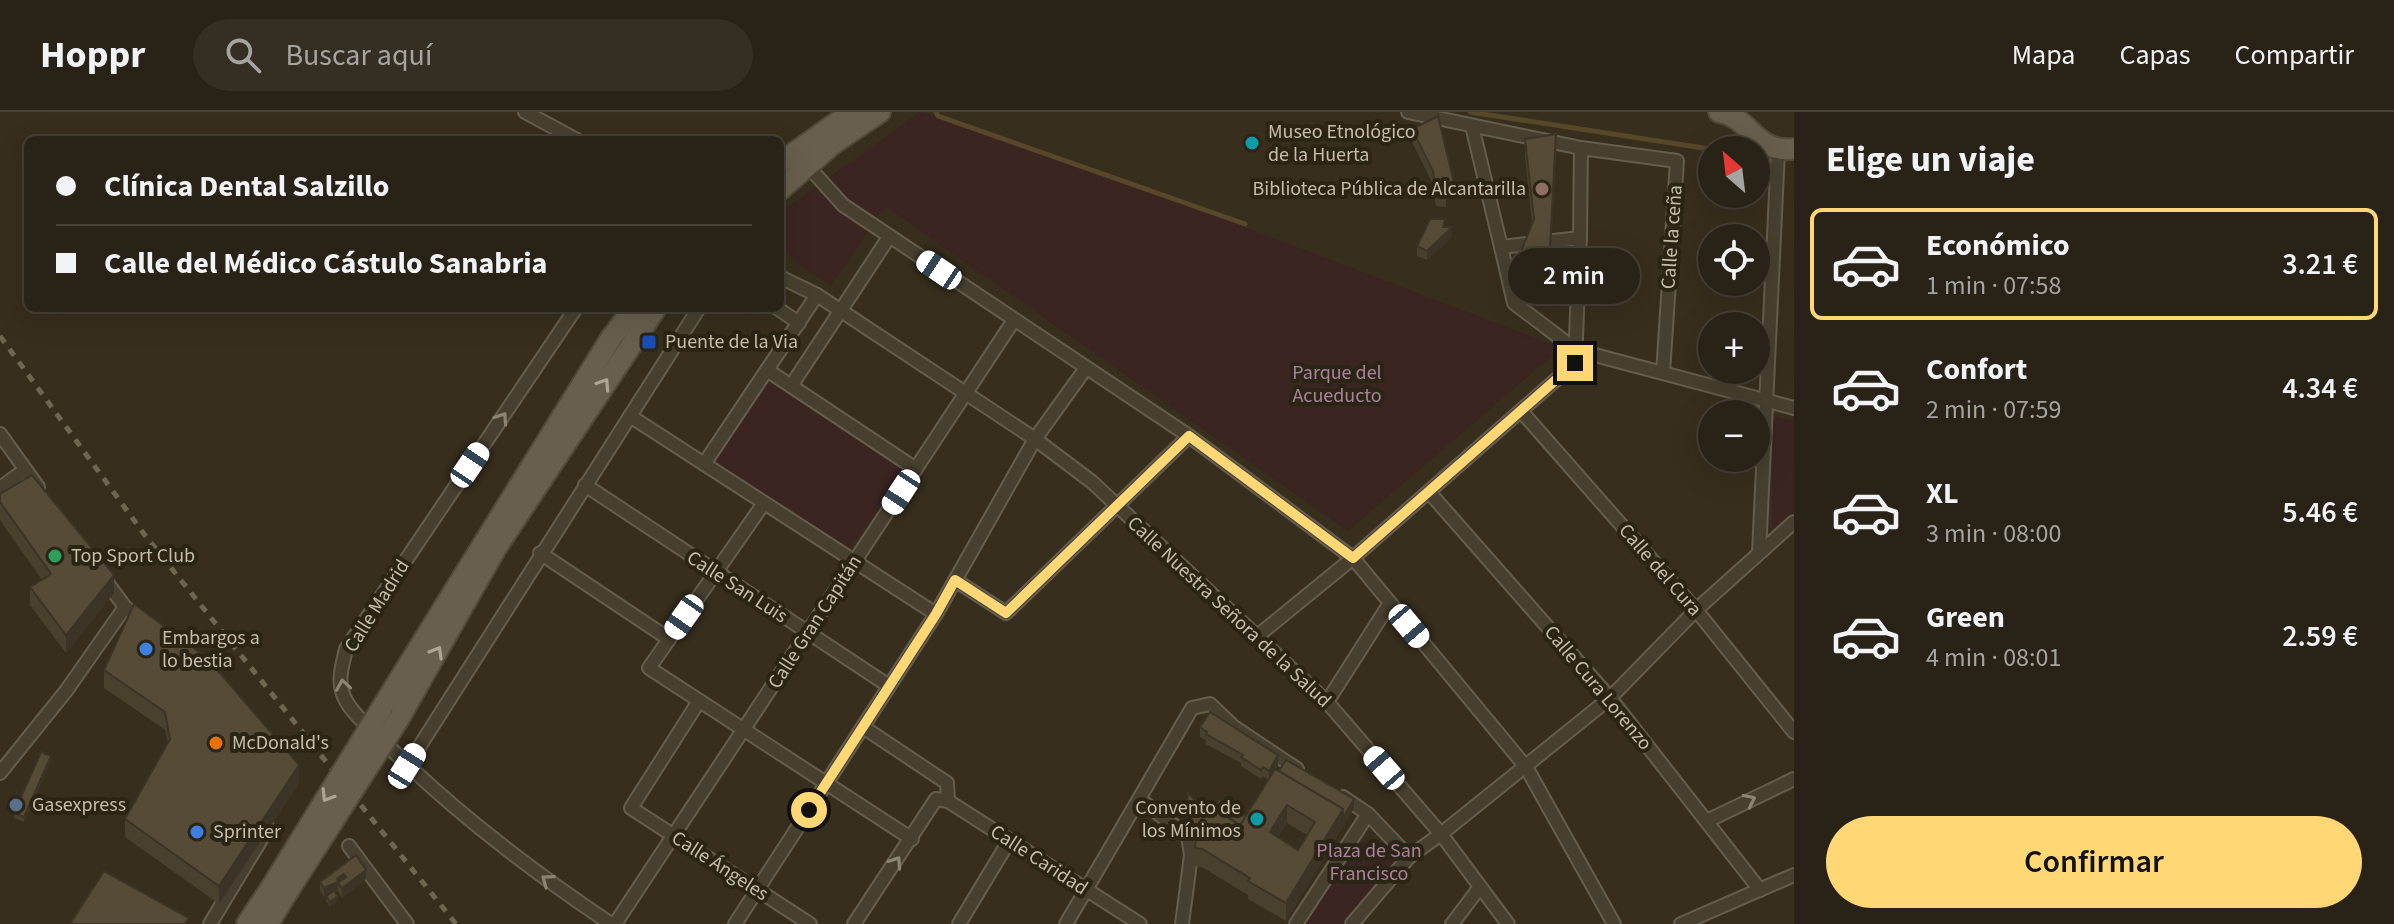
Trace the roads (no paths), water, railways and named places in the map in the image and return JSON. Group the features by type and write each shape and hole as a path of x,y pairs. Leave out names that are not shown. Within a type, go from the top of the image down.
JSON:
{"main road":[{"path":"784,160 852,112"},
{"path":"784,186 807,165 880,112"},
{"path":"1719,112 1744,120 1759,142 1786,150"},
{"path":"390,713 602,351 631,312"},
{"path":"247,924 277,894 496,548 653,312"},
{"path":"268,924 277,894"}],"street":[{"path":"525,112 570,136"},
{"path":"1255,638 1353,558 1575,363 1581,148 1408,112"},
{"path":"1472,126 1514,303 1576,350 1766,400 1786,150"},
{"name":"Calle la ceña","path":"1581,148 1677,161 1663,373"},
{"path":"807,165 843,205 1189,436 1353,558 1526,767 1614,924"},
{"path":"791,386 889,237"},
{"path":"1501,247 1580,238"},
{"name":"Calle Nuestra Señora de la Salud","path":"784,279 841,310 1035,439 1092,482 1255,638 1327,702 1441,834 1508,924"},
{"path":"704,464 817,295"},
{"name":"Calle Madrid","path":"573,312 346,649 340,677 342,693 352,710 407,766 506,851 613,924"},
{"path":"407,766 696,312"},
{"path":"783,312 799,323"},
{"name":"Calle Gran Capitán","path":"613,924 1014,320"},
{"path":"735,924 936,614 1035,439 1086,368"},
{"path":"767,370 916,469"},
{"path":"1770,401 1794,408"},
{"name":"Calle del Cura","path":"1522,412 1696,610 1794,732"},
{"path":"630,416 936,614"},
{"path":"0,434 43,494"},
{"path":"955,580 1006,613 1189,436"},
{"path":"0,488 25,470"},
{"path":"1759,553 1763,472"},
{"name":"Calle San Luis","path":"585,485 889,686"},
{"name":"Calle Cura Lorenzo","path":"1429,492 1610,698 1760,890"},
{"path":"764,503 649,668 912,839"},
{"path":"1352,924 1409,857 1610,698 1696,610 1794,522"},
{"path":"540,553 669,639"},
{"path":"97,568 125,607 156,630"},
{"path":"1327,702 1390,603"},
{"path":"0,773 66,691 125,607"},
{"name":"Calle Ángeles","path":"699,701 631,808 810,924"},
{"path":"1066,924 1192,708 1210,704 1234,727 1308,775"},
{"path":"854,924 942,800 947,783 863,727"},
{"path":"1707,821 1794,779"},
{"path":"1333,791 1368,814 1409,857"},
{"path":"1139,799 1188,836 1191,855 1182,924"},
{"name":"Calle Caridad","path":"942,800 1140,924"},
{"path":"1296,924 1368,814"},
{"path":"210,924 277,816"},
{"path":"959,924 1009,841"},
{"path":"349,846 407,924"},
{"path":"1681,924 1790,877 1794,891"},
{"path":"1452,924 1480,887"}],"waterway":[{"path":"936,112 938,116 1245,224"},
{"path":"1470,112 1698,147"}],"railway":[{"path":"0,336 144,534 456,924"}],"place":[{"name":"Museo Etnológico de la Huerta","path":"1252,143"},
{"name":"Biblioteca Pública de Alcantarilla","path":"1542,189"},
{"name":"Puente de la Via","path":"649,342"},
{"name":"Top Sport Club","path":"55,556"},
{"name":"Embargos a lo bestia","path":"146,649"},
{"name":"McDonald's","path":"216,743"},
{"name":"Gasexpress","path":"16,805"},
{"name":"Convento de los Mínimos","path":"1257,819"},
{"name":"Sprinter","path":"197,832"}],"park label":[{"name":"Parque del Acueducto","path":"1337,384"},
{"name":"Plaza de San Francisco","path":"1369,862"}]}
